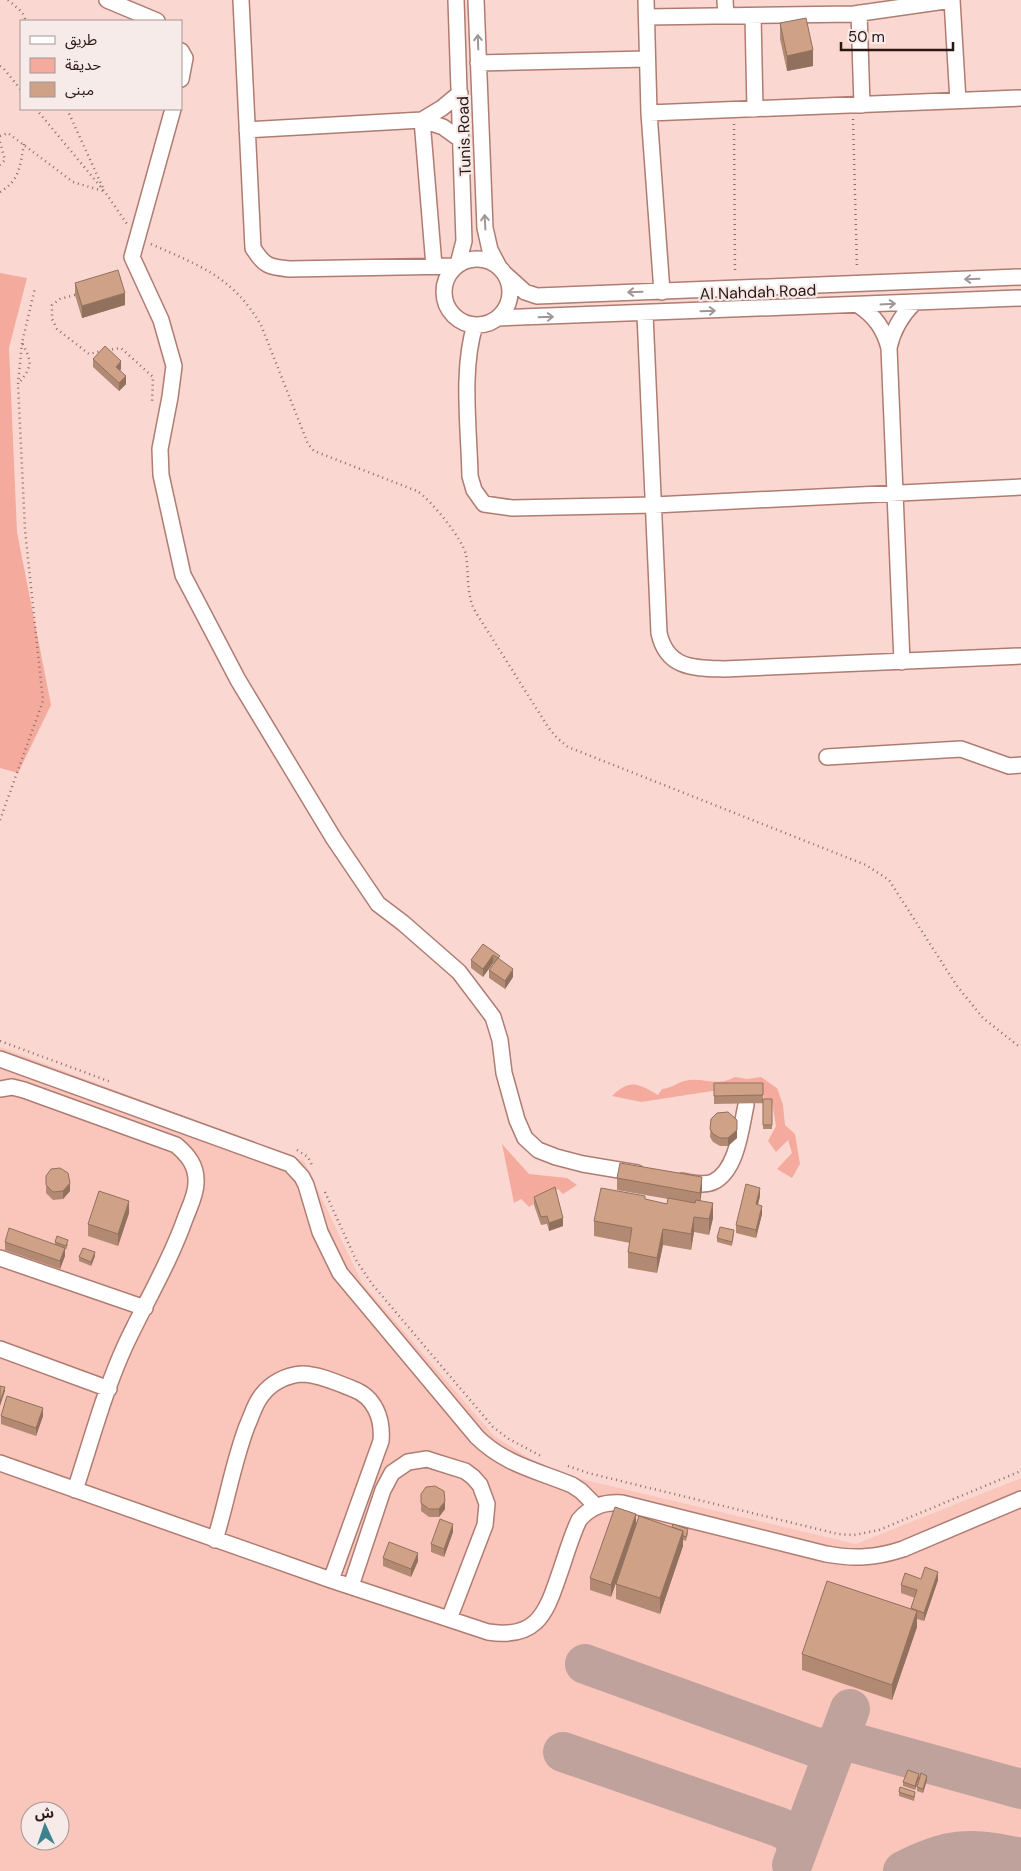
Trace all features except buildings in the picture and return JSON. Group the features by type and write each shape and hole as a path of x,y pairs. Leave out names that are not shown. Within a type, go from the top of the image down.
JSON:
{"street":[{"path":"107,0 156,20"},
{"path":"241,0 253,248 261,261 271,267 289,269 457,265 475,259 492,262 502,271 510,290 510,298 503,313 490,322 475,325 468,324 454,316 445,303 444,287 446,279 457,265"},
{"name":"Tunis Road","path":"456,0 464,241 457,265"},
{"name":"Tunis Road","path":"476,0 485,228 490,250 502,271"},
{"path":"646,0 649,113 662,292"},
{"path":"725,0 726,16"},
{"path":"646,17 753,16 952,0 958,101"},
{"path":"855,9 858,105"},
{"path":"753,16 755,109"},
{"path":"182,53 185,58 182,74"},
{"path":"478,63 647,59"},
{"path":"422,120 442,108 460,93"},
{"path":"649,113 1021,98"},
{"path":"173,110 132,257 160,320 174,366 160,449 161,475 183,574 238,680 334,839 378,904 459,972 493,1017 500,1040 504,1073 517,1120 525,1138 538,1150 556,1157 583,1164 652,1176"},
{"path":"247,130 422,120 443,127 461,140"},
{"path":"422,120 434,266"},
{"name":"Al Nahdah Road","path":"502,271 525,292 537,296 1021,277"},
{"name":"Al Nahdah Road","path":"497,318 645,314 1021,298"},
{"path":"902,662 889,348 891,338 900,318 914,303"},
{"path":"858,305 875,319 886,338 889,348"},
{"path":"645,314 659,633 661,644 675,661 693,668 724,669 1021,656"},
{"path":"475,325 467,370 470,476 474,490 484,504 512,508 654,505 1021,487"},
{"path":"827,757 961,749 1009,766 1021,765"},
{"path":"0,1059 290,1164 297,1170 306,1185 320,1232 340,1273 486,1446 507,1460 572,1485 585,1494 596,1506"},
{"path":"0,1089 12,1087 24,1090 165,1140 185,1152 192,1162 196,1173 197,1185 194,1196 170,1257 125,1347 108,1389 75,1490"},
{"path":"672,1179 701,1184 712,1182 726,1173 736,1149 746,1105"},
{"path":"0,1258 145,1308"},
{"path":"0,1349 108,1389"},
{"path":"215,1540 226,1504 237,1453 261,1395 269,1386 285,1378 302,1374 355,1389 372,1402 377,1410 381,1420 381,1441 331,1580"},
{"path":"350,1586 387,1481 399,1466 408,1462 427,1459 465,1471 474,1477 485,1494 487,1515 449,1619"},
{"path":"0,1463 331,1580 488,1632 503,1634 518,1633 531,1626 542,1616 549,1603 579,1520 586,1511 609,1502 622,1503 826,1554 865,1558 903,1549 1021,1499"},
{"path":"346,1536 365,1543"}],"path":[{"path":"8,0 22,12 26,20"},
{"path":"0,66 20,89"},
{"path":"858,105 858,284"},
{"path":"37,110 105,192 136,238 209,271 225,281 251,308 261,325 308,444 314,451 417,491 426,498 463,544 466,556 469,596 475,612 548,727 557,738 568,747 866,865 889,880 957,986 983,1018 1021,1048"},
{"path":"67,110 105,192"},
{"path":"734,110 735,289"},
{"path":"0,136 8,133 73,182 105,192"},
{"path":"0,142 5,160 0,165"},
{"path":"0,192 10,186 20,171 24,144"},
{"path":"0,820 43,701 25,530 18,384 22,343 34,288"},
{"path":"75,295 60,299 52,305 52,319 57,329 89,354 120,348 153,377 152,409 166,418"},
{"path":"18,384 28,372 30,363 22,343"},
{"path":"0,1041 112,1082"},
{"path":"296,1149 308,1157 315,1170"},
{"path":"323,1188 356,1260 372,1284 494,1426 515,1443 545,1458"},
{"path":"562,1464 588,1473 838,1534 854,1536 879,1530 1021,1471"}],"shaded area":[{"path":"0,1047 304,1161 362,1283 494,1436 543,1467 577,1478 856,1544 1021,1478 1021,1871 0,1871"}],"green space":[{"path":"0,273 27,278 9,348 17,532 51,705 18,773 0,768"},
{"path":"735,1077 747,1079 761,1077 777,1088 783,1105 785,1125 795,1134 800,1164 792,1178 777,1169 792,1153 788,1140 776,1152 768,1141 776,1126 772,1103 764,1101 763,1091 719,1090 641,1102 612,1096 629,1085 639,1086 658,1095 662,1089 684,1081 722,1082"},
{"path":"502,1144 529,1174 567,1178 577,1185 563,1194 558,1189 529,1207 521,1199 514,1203"}],"taxiway":[{"path":"585,1664 815,1747 828,1748 840,1739 1021,1789"},
{"path":"792,1865 850,1709"},
{"path":"563,1752 779,1827 791,1833 798,1849"},
{"path":"903,1871 934,1857 960,1851 988,1852 1021,1858"}]}
